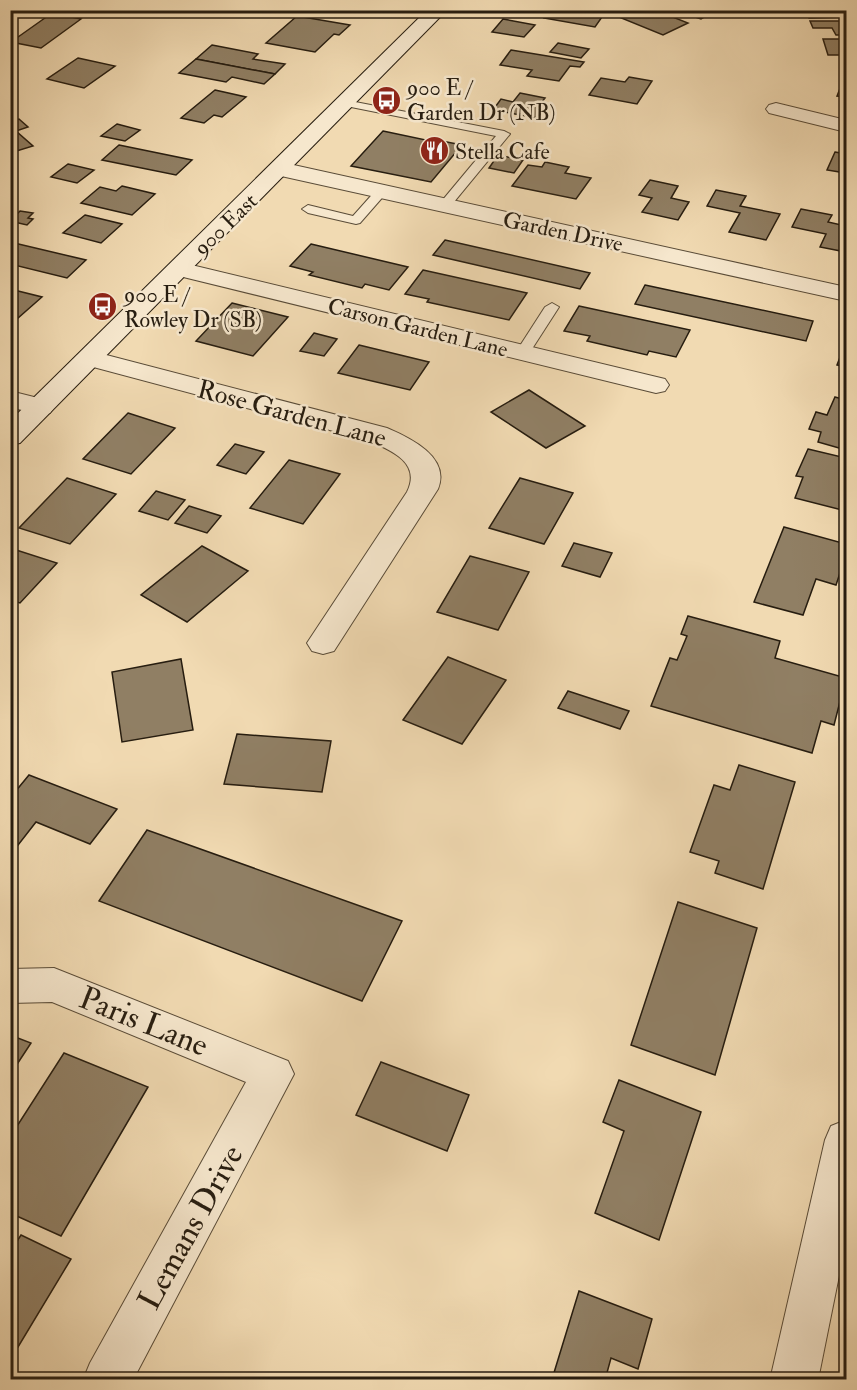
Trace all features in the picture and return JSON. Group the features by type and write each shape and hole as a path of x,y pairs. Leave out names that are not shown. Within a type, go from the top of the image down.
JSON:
{"street":[{"name":"900 East","path":"10,436 91,359 438,10"},
{"path":"776,109 846,126"},
{"name":"Garden Drive","path":"280,169 846,294"},
{"name":"Carson Garden Lane","path":"179,269 656,385"},
{"name":"Rose Garden Lane","path":"91,359 377,434 399,443 414,454 423,467 426,481 420,495 322,643"},
{"path":"10,399 41,407"},
{"name":"Paris Lane","path":"10,986 54,985 273,1074"},
{"name":"Lemans Drive","path":"106,1380 273,1074"},
{"path":"794,1380 846,1140"}],"lane":[{"path":"345,103 504,134 445,205"},
{"path":"308,209 356,220 382,191"},
{"path":"523,352 552,307"}],"building":[{"path":"338,10 375,10 368,16"},
{"path":"550,10 597,10 594,15 602,17 595,27 544,18"},
{"path":"615,10 655,10 688,23 663,35 609,13"},
{"path":"674,10 708,10 713,12 701,19"},
{"path":"805,10 846,10 846,17 809,18"},
{"path":"52,13 81,19 41,48 11,42"},
{"path":"297,16 350,25 339,35 334,34 315,52 266,43"},
{"path":"503,19 535,25 524,37 492,32"},
{"path":"810,21 846,21 846,35 836,35 832,28 813,28"},
{"path":"823,39 846,39 846,55 828,55"},
{"path":"558,43 589,49 581,58 550,52"},
{"path":"212,45 258,54 253,59 285,64 275,74 196,59"},
{"path":"511,50 584,62 580,67 570,66 559,81 527,76 532,70 500,65"},
{"path":"78,58 115,66 84,88 47,79"},
{"path":"196,59 275,74 264,84 232,77 226,82 179,73"},
{"path":"629,77 652,81 637,104 589,95 601,78 625,82"},
{"path":"843,81 846,82 846,97 837,96"},
{"path":"215,90 246,97 222,117 214,115 204,123 181,118"},
{"path":"520,93 545,98 541,103 548,105 537,118 493,110 501,99 513,102"},
{"path":"19,119 28,127 16,131 33,146 10,153 10,121"},
{"path":"117,124 140,130 125,141 101,136"},
{"path":"383,131 462,145 431,182 351,166"},
{"path":"119,145 192,160 176,175 102,160"},
{"path":"835,152 846,154 846,173 827,170"},
{"path":"498,155 523,160 514,173 489,168"},
{"path":"545,162 569,167 565,173 591,178 576,199 512,186 528,165 542,167"},
{"path":"68,164 94,170 77,183 51,177"},
{"path":"650,180 678,186 671,198 689,202 678,220 642,212 652,198 639,195"},
{"path":"122,186 155,194 132,215 81,203 100,187 116,191"},
{"path":"716,190 746,196 740,206 780,214 766,240 729,232 740,213 707,206"},
{"path":"801,209 832,215 828,222 846,226 846,252 820,247 826,234 792,227"},
{"path":"20,211 33,213 28,218 33,219 27,225 10,221"},
{"path":"85,215 122,224 101,243 63,233"},
{"path":"445,240 590,273 580,289 433,255"},
{"path":"10,242 86,260 67,278 10,264"},
{"path":"311,244 408,267 389,290 365,284 362,288 309,275 313,272 290,266"},
{"path":"423,270 527,293 509,320 427,302 429,299 405,294"},
{"path":"645,285 813,321 806,341 635,304"},
{"path":"10,289 42,297 10,325"},
{"path":"232,303 288,317 253,356 196,341"},
{"path":"579,306 690,330 676,357 649,351 647,355 587,341 590,336 564,331"},
{"path":"314,333 337,339 324,356 300,351"},
{"path":"846,342 846,367 837,365"},
{"path":"359,345 429,362 410,390 338,373"},
{"path":"529,390 585,426 546,448 491,412"},
{"path":"835,397 846,400 846,450 818,442 821,432 809,429 816,412 827,415"},
{"path":"128,413 175,428 131,474 83,459"},
{"path":"235,444 264,452 246,474 217,465"},
{"path":"808,449 846,458 846,511 795,498 803,477 796,476"},
{"path":"289,460 340,474 303,524 250,508"},
{"path":"67,478 116,494 70,544 19,528"},
{"path":"520,478 573,493 544,544 489,528"},
{"path":"156,491 185,500 168,520 139,511"},
{"path":"189,506 221,516 207,533 175,523"},
{"path":"784,527 846,544 846,555 836,585 816,579 803,615 754,602"},
{"path":"574,543 612,553 600,577 562,566"},
{"path":"202,546 248,571 187,622 141,595"},
{"path":"10,548 57,563 20,603 10,600"},
{"path":"470,556 529,572 498,630 437,612"},
{"path":"688,616 780,641 775,658 846,678 834,725 821,721 812,753 651,706 670,658 677,660 687,636 681,634"},
{"path":"448,657 506,680 462,744 403,720"},
{"path":"181,659 193,730 122,742 112,672"},
{"path":"568,691 629,711 620,729 558,708"},
{"path":"237,734 331,741 322,792 224,784"},
{"path":"739,765 795,782 763,889 715,873 719,861 690,852 714,785 730,790"},
{"path":"29,775 117,809 90,844 36,822 15,849 10,848 10,798"},
{"path":"147,830 402,921 362,1001 99,901"},
{"path":"678,902 757,928 715,1075 631,1045"},
{"path":"10,1035 31,1043 10,1075"},
{"path":"64,1053 148,1087 61,1236 10,1213 10,1137"},
{"path":"381,1062 469,1095 447,1151 356,1115"},
{"path":"619,1080 701,1112 659,1240 595,1213 624,1131 603,1122"},
{"path":"21,1235 71,1259 18,1347 10,1344 10,1252"},
{"path":"579,1291 652,1319 638,1369 611,1358 605,1380 560,1380 553,1376"}],"place":[{"name":"900 E / Garden Dr (NB)","path":"386,100"},
{"name":"Stella Cafe","path":"434,151"},
{"name":"900 E / Rowley Dr (SB)","path":"103,307"}]}
